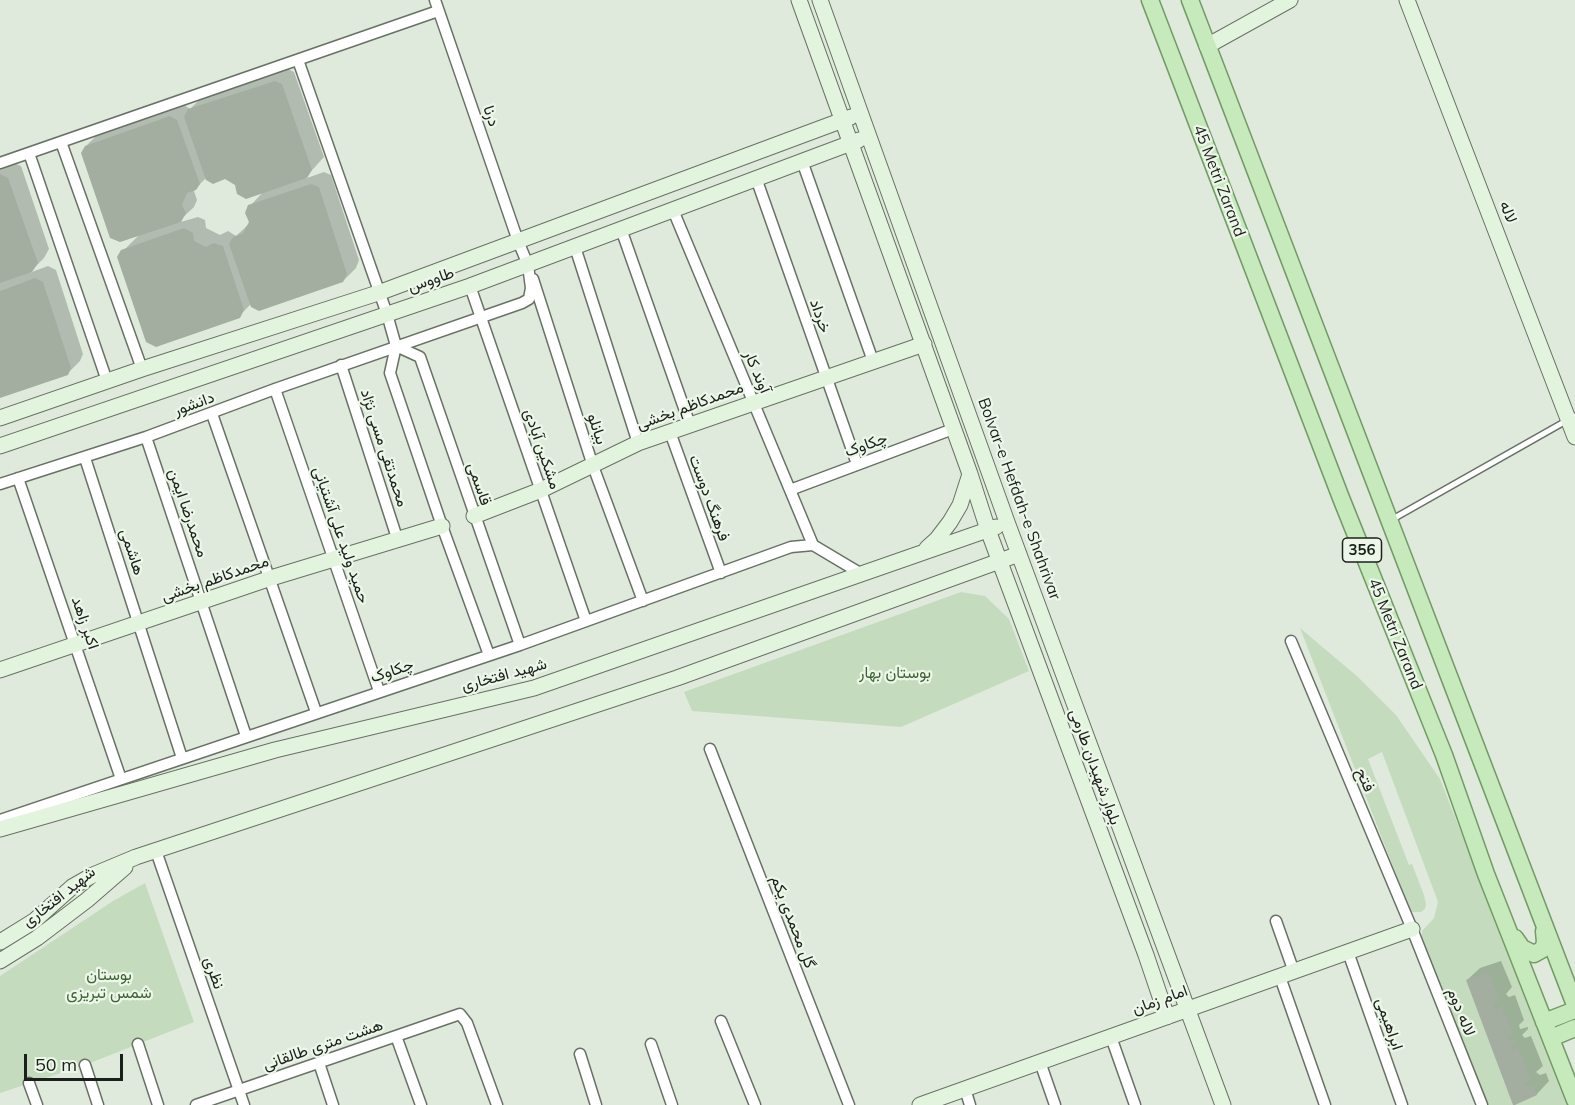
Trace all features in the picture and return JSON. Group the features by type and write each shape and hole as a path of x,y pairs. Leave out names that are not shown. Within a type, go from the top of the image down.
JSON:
{"main road":[{"path":"800,0 924,344 988,530"},
{"name":"Bolvar-e Hefdah-e Shahrivar","path":"820,0 1007,522 1223,1105"},
{"name":"45 Metri Zarand","path":"1150,0 1341,498 1444,755 1486,874 1575,1100"},
{"name":"45 Metri Zarand","path":"1190,0 1575,1005"},
{"path":"1208,46 1290,0"},
{"name":"لاله","path":"1407,0 1572,418 1575,437"},
{"name":"طاووس","path":"0,418 142,369 381,292 861,114"},
{"name":"طاووس","path":"0,446 470,286 868,136"},
{"name":"محمدکاظم بخشی","path":"474,516 540,490 638,443 924,344"},
{"path":"923,551 937,539 950,522 960,505 970,474"},
{"name":"شهید افتخاری","path":"0,829 275,750 534,688 1007,522"},
{"name":"محمدکاظم بخشی","path":"0,670 203,603 271,578 442,526"},
{"name":"بلوار شهیدان طارمی","path":"988,530 1167,1017"},
{"name":"شهید افتخاری","path":"0,942 34,921 72,887 93,875 136,857 677,678 1019,554"},
{"name":"شهید افتخاری","path":"0,961 37,938 87,900 136,857"},
{"path":"1506,924 1522,948 1534,954 1541,951 1545,942 1542,921"},
{"name":"امام زمان","path":"920,1105 1412,929"},
{"path":"1544,1022 1575,1010"},
{"path":"1551,1038 1575,1028"}],"street":[{"path":"0,163 298,60 437,5"},
{"name":"درنا","path":"437,5 528,265"},
{"path":"298,60 381,292 396,346 390,373 489,655"},
{"path":"61,142 142,369"},
{"path":"28,153 107,381"},
{"path":"802,161 873,361"},
{"name":"خرداد","path":"756,178 857,464"},
{"name":"آوند کار","path":"673,210 813,545"},
{"path":"621,229 690,425"},
{"path":"574,247 638,443"},
{"name":"دانشور","path":"0,484 146,437 341,365 522,303 529,298 531,288 528,265"},
{"name":"بیانلو","path":"528,265 593,466 644,601"},
{"name":"مشکین آبادی","path":"470,286 586,621"},
{"name":"قاسمی","path":"396,346 420,357 520,645"},
{"name":"محمدتقی مسی نژاد","path":"341,365 398,541"},
{"name":"حمید ولید علی آشتیانی","path":"275,389 379,691"},
{"path":"212,414 316,712"},
{"name":"چکاوک","path":"790,490 953,429"},
{"name":"فرهنگ دوست","path":"670,432 720,573"},
{"name":"محمدرضا ایمن","path":"146,437 246,736"},
{"name":"هاشمی","path":"85,458 182,758"},
{"name":"اکبر زاهد","path":"18,478 121,779"},
{"path":"813,545 860,573"},
{"name":"چکاوک","path":"0,820 520,645 791,548 813,545"},
{"name":"فتح","path":"1291,641 1412,929"},
{"name":"گل محمدی یکم","path":"710,749 849,1105"},
{"name":"نظری","path":"156,851 244,1105"},
{"path":"1275,921 1287,974 1325,1105"},
{"name":"لاله دوم","path":"1412,929 1482,1105"},
{"name":"ابراهیمی","path":"1348,952 1402,1105"},
{"name":"هشت متری طالقانی","path":"196,1105 460,1014 467,1023 496,1105"},
{"path":"721,1021 755,1105"},
{"path":"396,1036 421,1105"},
{"path":"1111,1037 1135,1105"},
{"path":"138,1044 158,1105"},
{"path":"651,1044 672,1105"},
{"path":"580,1054 596,1105"},
{"path":"1040,1062 1055,1105"},
{"path":"319,1063 333,1105"},
{"path":"85,1065 98,1105"},
{"path":"29,1083 37,1105"},
{"path":"965,1089 970,1105"}],"lane":[{"path":"1389,521 1572,418"}],"green space":[{"name":"بوستان بهار","path":"961,592 985,596 1009,619 1029,671 901,727 692,711 684,692"},
{"path":"1300,628 1358,677 1396,715 1440,779 1568,1105 1486,1105 1422,944 1422,931 1434,918 1438,902 1382,752 1368,759 1409,865 1412,864 1424,895 1426,904 1425,909 1421,912 1410,910"},
{"name":"بوستان شمس تبریزی","path":"145,883 194,1022 85,1065 0,1093 0,976 113,901"}],"building":[{"path":"275,81 282,84 312,170 307,178 246,199 237,194 235,185 225,179 213,184 206,180 184,117 188,109"},
{"path":"170,116 177,120 200,184 196,190 187,193 182,205 186,213 181,222 120,242 110,238 81,153 85,146"},
{"path":"0,174 8,178 38,263 32,272 0,283"},
{"path":"311,184 319,187 347,274 343,282 259,311 251,307 229,244 233,237 243,233 249,222 245,213 248,205"},
{"path":"184,228 193,233 194,241 206,247 214,243 223,246 244,310 240,318 156,347 146,342 117,257 121,250"},
{"path":"35,278 43,282 71,368 68,375 0,398 0,291"},
{"path":"1489,972 1500,1001 1494,1004 1494,1007 1496,1009 1502,1007 1513,1033 1507,1036 1507,1040 1515,1039 1517,1043 1510,1047 1512,1050 1518,1047 1531,1080 1524,1085 1526,1087 1533,1085 1537,1095 1515,1105 1513,1105 1466,980"}]}
